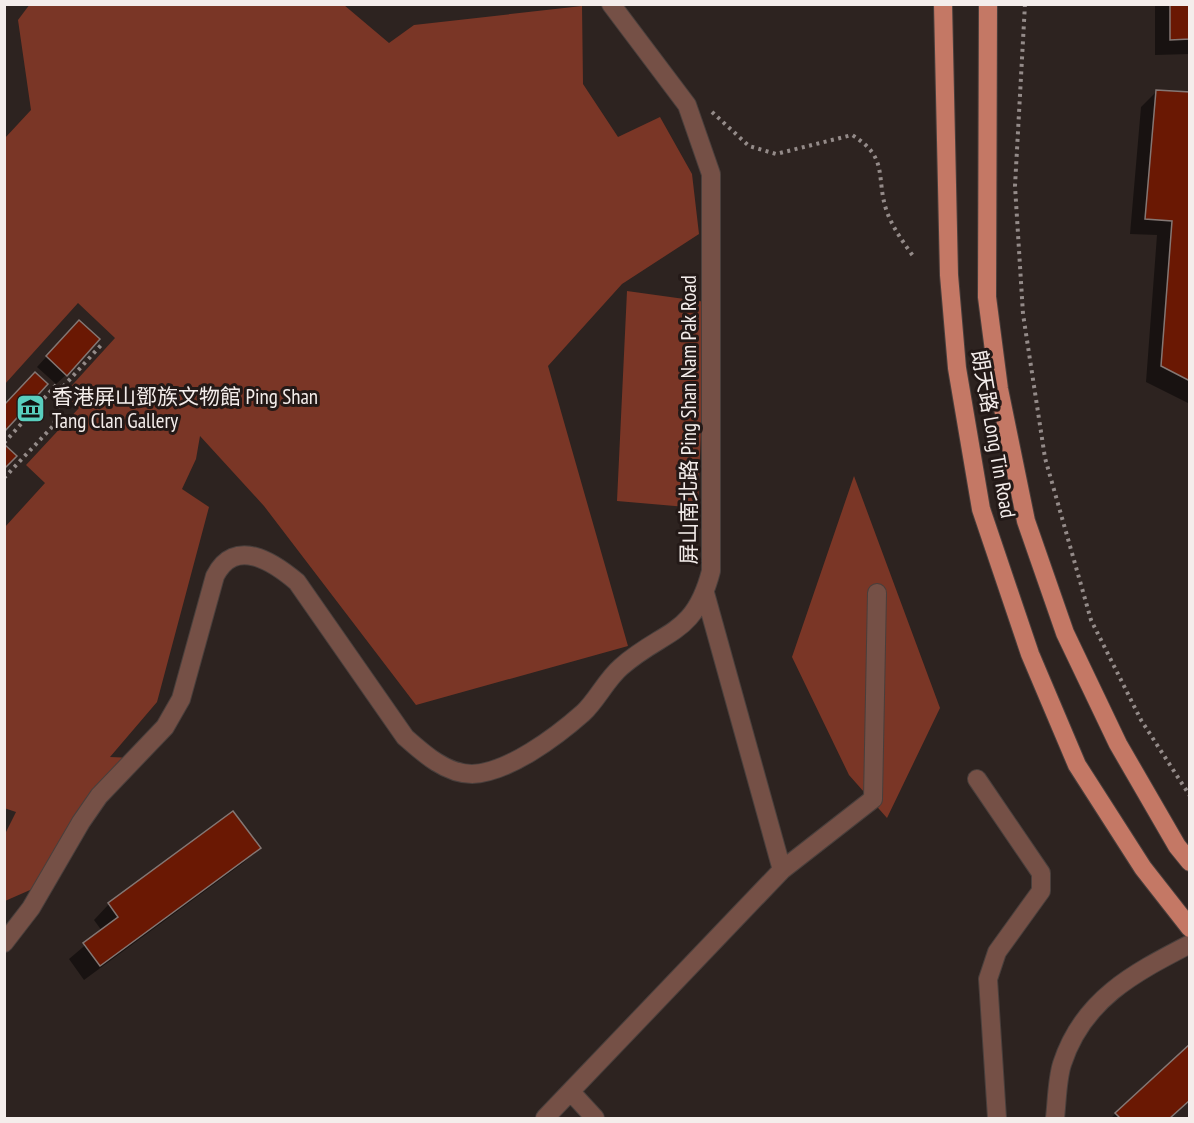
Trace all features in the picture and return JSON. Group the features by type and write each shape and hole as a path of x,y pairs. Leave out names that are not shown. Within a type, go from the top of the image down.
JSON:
{"main road":[{"name":"朗天路 Long Tin Road","path":"943,4 949,275 957,368 981,509 1030,654 1077,765 1143,868 1190,928"},
{"name":"朗天路 Long Tin Road","path":"988,4 987,297 999,389 1026,521 1065,633 1118,744 1177,846 1190,862"}],"street":[{"name":"屏山南北路 Ping Shan Nam Pak Road","path":"4,943 31,908 99,795 165,727 181,699 215,576 221,565 231,556 242,553 280,567 297,582 405,737 425,754 448,768 471,774 498,769 523,757 584,712 621,666 683,624 697,609 705,593 711,571 711,174 687,105 611,4"},
{"path":"705,593 782,870"},
{"path":"545,1119 782,870 873,799 877,593"},
{"path":"977,779 1041,873 1042,881 1041,891 998,952 988,979 997,1119"},
{"path":"1055,1119 1062,1065 1078,1030 1105,995 1135,972 1190,944"},
{"path":"571,1092 595,1119"}],"path":[{"path":"1025,4 1015,186 1023,314 1045,458 1091,620 1141,720 1190,796"},
{"path":"687,105 701,104 749,146 776,154 852,135 868,145 880,167 886,210 896,231 913,256"},
{"path":"4,478 54,424 62,388 104,343"},
{"path":"4,443 57,384 62,388"}],"shaded area":[{"path":"30,4 344,5 389,43 414,25 582,6 583,84 618,137 660,117 692,174 699,234 622,284 548,366 628,646 416,705 264,506 200,436 196,459 182,489 209,507 157,702 110,757 135,758 46,883 5,901 4,836 16,812 4,808 5,527 45,483 26,465 79,408 64,394 115,338 78,303 5,384 5,138 31,110 18,20"},
{"path":"627,291 706,302 698,508 617,501"},
{"path":"854,476 940,708 887,818 849,775 792,657"}],"building":[{"path":"1170,4 1190,4 1190,39 1170,40"},
{"path":"1156,90 1190,92 1190,381 1161,366 1172,221 1145,219"},
{"path":"79,320 100,339 67,376 46,356"},
{"path":"35,372 48,384 4,432 4,405"},
{"path":"4,444 17,456 4,469"},
{"path":"233,811 261,848 100,966 83,943 118,917 108,903"},
{"path":"1190,1044 1190,1100 1170,1118 1120,1118 1115,1113"}],"place":[{"name":"香港屏山鄧族文物館 Ping Shan Tang Clan Gallery","path":"31,408"}]}
